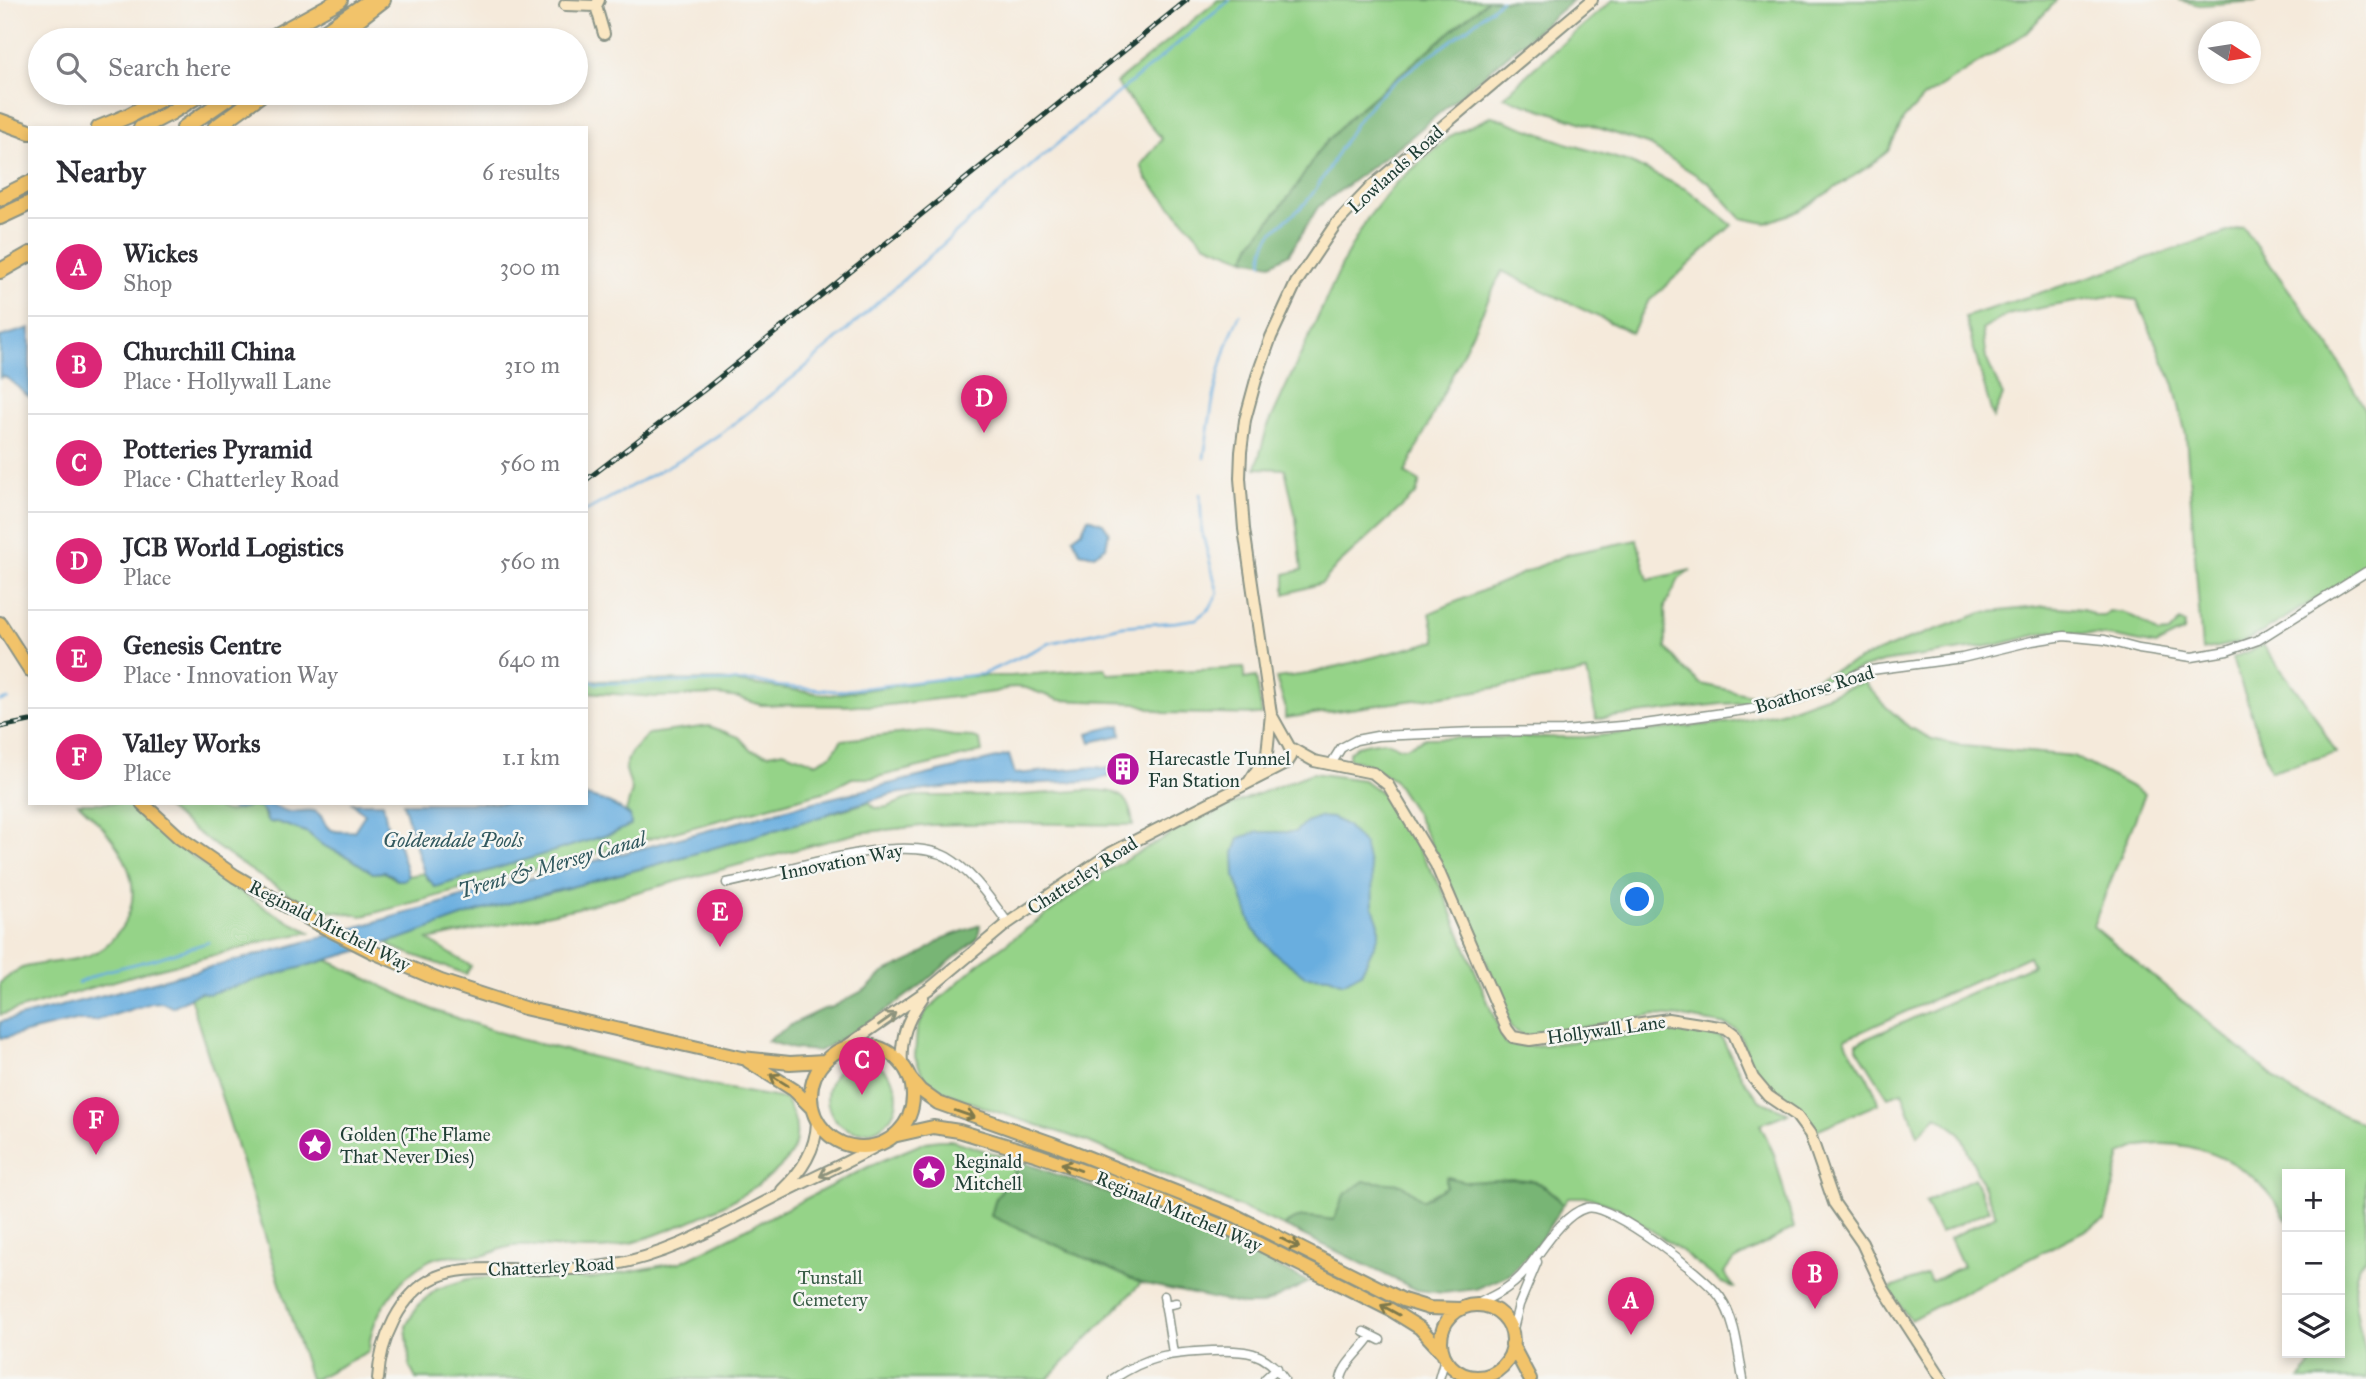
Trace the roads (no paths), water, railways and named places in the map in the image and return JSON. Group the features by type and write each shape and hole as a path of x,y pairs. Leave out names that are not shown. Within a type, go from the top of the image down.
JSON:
{"highway":[{"path":"289,28 340,0"},
{"path":"303,28 347,0"},
{"path":"330,28 371,0"},
{"path":"347,28 383,0"},
{"path":"104,126 149,105"},
{"path":"145,126 183,105"},
{"path":"187,126 218,105"},
{"path":"218,126 247,105"},
{"path":"0,121 28,131"},
{"path":"0,198 28,184"},
{"path":"0,217 28,204"},
{"path":"0,271 28,255"}],"main road":[{"path":"0,623 28,667"},
{"name":"Reginald Mitchell Way","path":"144,805 180,838 235,876 316,923 373,952 441,981 514,1005 583,1023 742,1058 790,1063 824,1061"},
{"path":"862,1044 888,1052 902,1065 909,1077 913,1097 901,1128 887,1139 865,1147 847,1145 832,1137 817,1122 812,1108 813,1080 824,1061 845,1047 862,1044"},
{"name":"Reginald Mitchell Way","path":"742,1058 794,1090 812,1108"},
{"name":"Reginald Mitchell Way","path":"909,1077 928,1097 950,1109 1051,1143 1234,1215 1403,1300 1429,1308 1460,1309"},
{"name":"Reginald Mitchell Way","path":"887,1139 933,1127 959,1131 1038,1155 1130,1188 1230,1229 1391,1310 1420,1328 1444,1355"},
{"path":"1512,1339 1504,1364 1484,1378 1462,1374 1454,1369 1444,1355 1441,1342 1442,1331 1449,1319 1460,1309 1476,1305 1490,1307 1506,1320 1530,1379"}],"street":[{"name":"Lowlands Road","path":"1268,751 1271,714 1244,529 1240,478 1245,420 1257,376 1284,306 1302,273 1335,225 1372,186 1592,0"},
{"path":"565,5 597,3 604,34"},
{"name":"Boathorse Road","path":"1331,764 1341,748 1356,740 1377,736 1563,732 1752,709 1824,689 1864,671 1962,658 2064,636 2105,640 2175,656 2211,654 2258,640 2366,572"},
{"name":"Lowlands Road","path":"1271,714 1288,745"},
{"path":"1274,743 1288,745 1291,757 1281,766 1271,763 1268,751 1274,743"},
{"name":"Hollywall Lane","path":"1288,745 1314,761"},
{"name":"Chatterley Road","path":"1249,782 1268,751"},
{"name":"Hollywall Lane","path":"1281,766 1314,761 1331,764 1373,773 1388,785 1436,865 1507,1029 1513,1037 1530,1040 1668,1019 1726,1028 1734,1034 1753,1078 1768,1096 1796,1115 1810,1134 1834,1203 1862,1244 1883,1288 1942,1379"},
{"name":"Chatterley Road","path":"845,1047 929,989 1009,923 1111,853 1281,766"},
{"name":"Innovation Way","path":"727,883 857,853 913,847 946,856 963,867 1009,923"},
{"name":"Chatterley Road","path":"902,1065 901,1041 904,1029 909,1017 929,989"},
{"name":"Chatterley Road","path":"775,1197 797,1175 808,1157 814,1143 817,1122"},
{"name":"Chatterley Road","path":"378,1379 381,1357 392,1323 408,1299 435,1277 476,1269 569,1269 639,1260 679,1245 850,1161 887,1139"},
{"path":"1476,1305 1503,1292 1570,1216 1587,1207 1596,1207 1622,1219 1698,1273 1720,1297 1729,1314 1743,1379"},
{"path":"1512,1339 1523,1295 1541,1252"},
{"path":"1164,1296 1173,1353"},
{"path":"1166,1305 1176,1303"},
{"path":"1340,1379 1342,1371 1364,1347 1367,1334 1380,1340"},
{"path":"1113,1379 1138,1364 1173,1353 1242,1350 1262,1357 1277,1368 1284,1379"},
{"path":"1439,1379 1444,1355"},
{"path":"1265,1379 1277,1368"}],"water":[{"path":"28,329 28,396 10,380 2,376 0,378 0,337"},
{"path":"1088,518 1103,523 1109,532 1106,547 1094,555 1080,552 1073,538 1082,531"},
{"path":"1120,725 1121,735 1091,742 1088,733"},
{"path":"1009,755 1015,774 1096,767 1119,770 1120,774 1091,781 951,787 893,794 655,865 479,911 403,938 208,994 200,992 172,1007 162,1002 151,1003 95,1021 75,1021 0,1039 0,1022 291,946 798,806"},
{"name":"Goldendale Pools","path":"588,797 604,801 630,816 631,825 614,833 435,887 424,873 404,805 588,805"},
{"name":"Goldendale Pools","path":"225,805 271,805 294,812 314,811 329,828 342,832 354,831 365,814 354,805 383,805 387,825 395,832 408,876 404,880 397,880 384,872 373,873 322,845 308,833 277,822 268,822 264,812 257,806 234,810"},
{"path":"1319,817 1333,818 1346,825 1364,844 1372,876 1373,907 1379,924 1379,935 1361,973 1343,983 1329,977 1305,976 1273,952 1253,929 1235,876 1234,853 1239,838 1257,832 1295,832 1306,822"}],"waterway":[{"path":"588,510 688,455 723,432 801,371 1033,164 1230,0"},
{"path":"1262,263 1267,241 1272,233 1307,201 1354,126 1372,103 1396,80 1464,31 1501,0"},
{"path":"1204,458 1221,366 1240,314"},
{"path":"588,681 596,683 756,681 778,686 838,691 983,674 1050,643 1122,626 1196,619 1210,608 1218,593 1202,532 1200,494"},
{"path":"0,701 8,699"},
{"path":"78,983 106,971 209,942"}],"railway":[{"path":"588,478 704,390 1187,0"},
{"path":"0,727 28,721"}],"place":[{"name":"JCB World Logistics","path":"984,433"},
{"name":"Harecastle Tunnel Fan Station","path":"1123,769"},
{"name":"Genesis Centre","path":"720,947"},
{"name":"Potteries Pyramid","path":"862,1095"},
{"name":"Golden (The Flame That Never Dies)","path":"315,1145"},
{"name":"Valley Works","path":"96,1155"},
{"name":"Reginald Mitchell","path":"929,1172"},
{"name":"Churchill China","path":"1815,1309"},
{"name":"Wickes","path":"1631,1335"}],"water label":[{"name":"Trent & Mersey Canal","path":"552,865"}],"park label":[{"name":"Tunstall Cemetery","path":"830,1288"}]}
